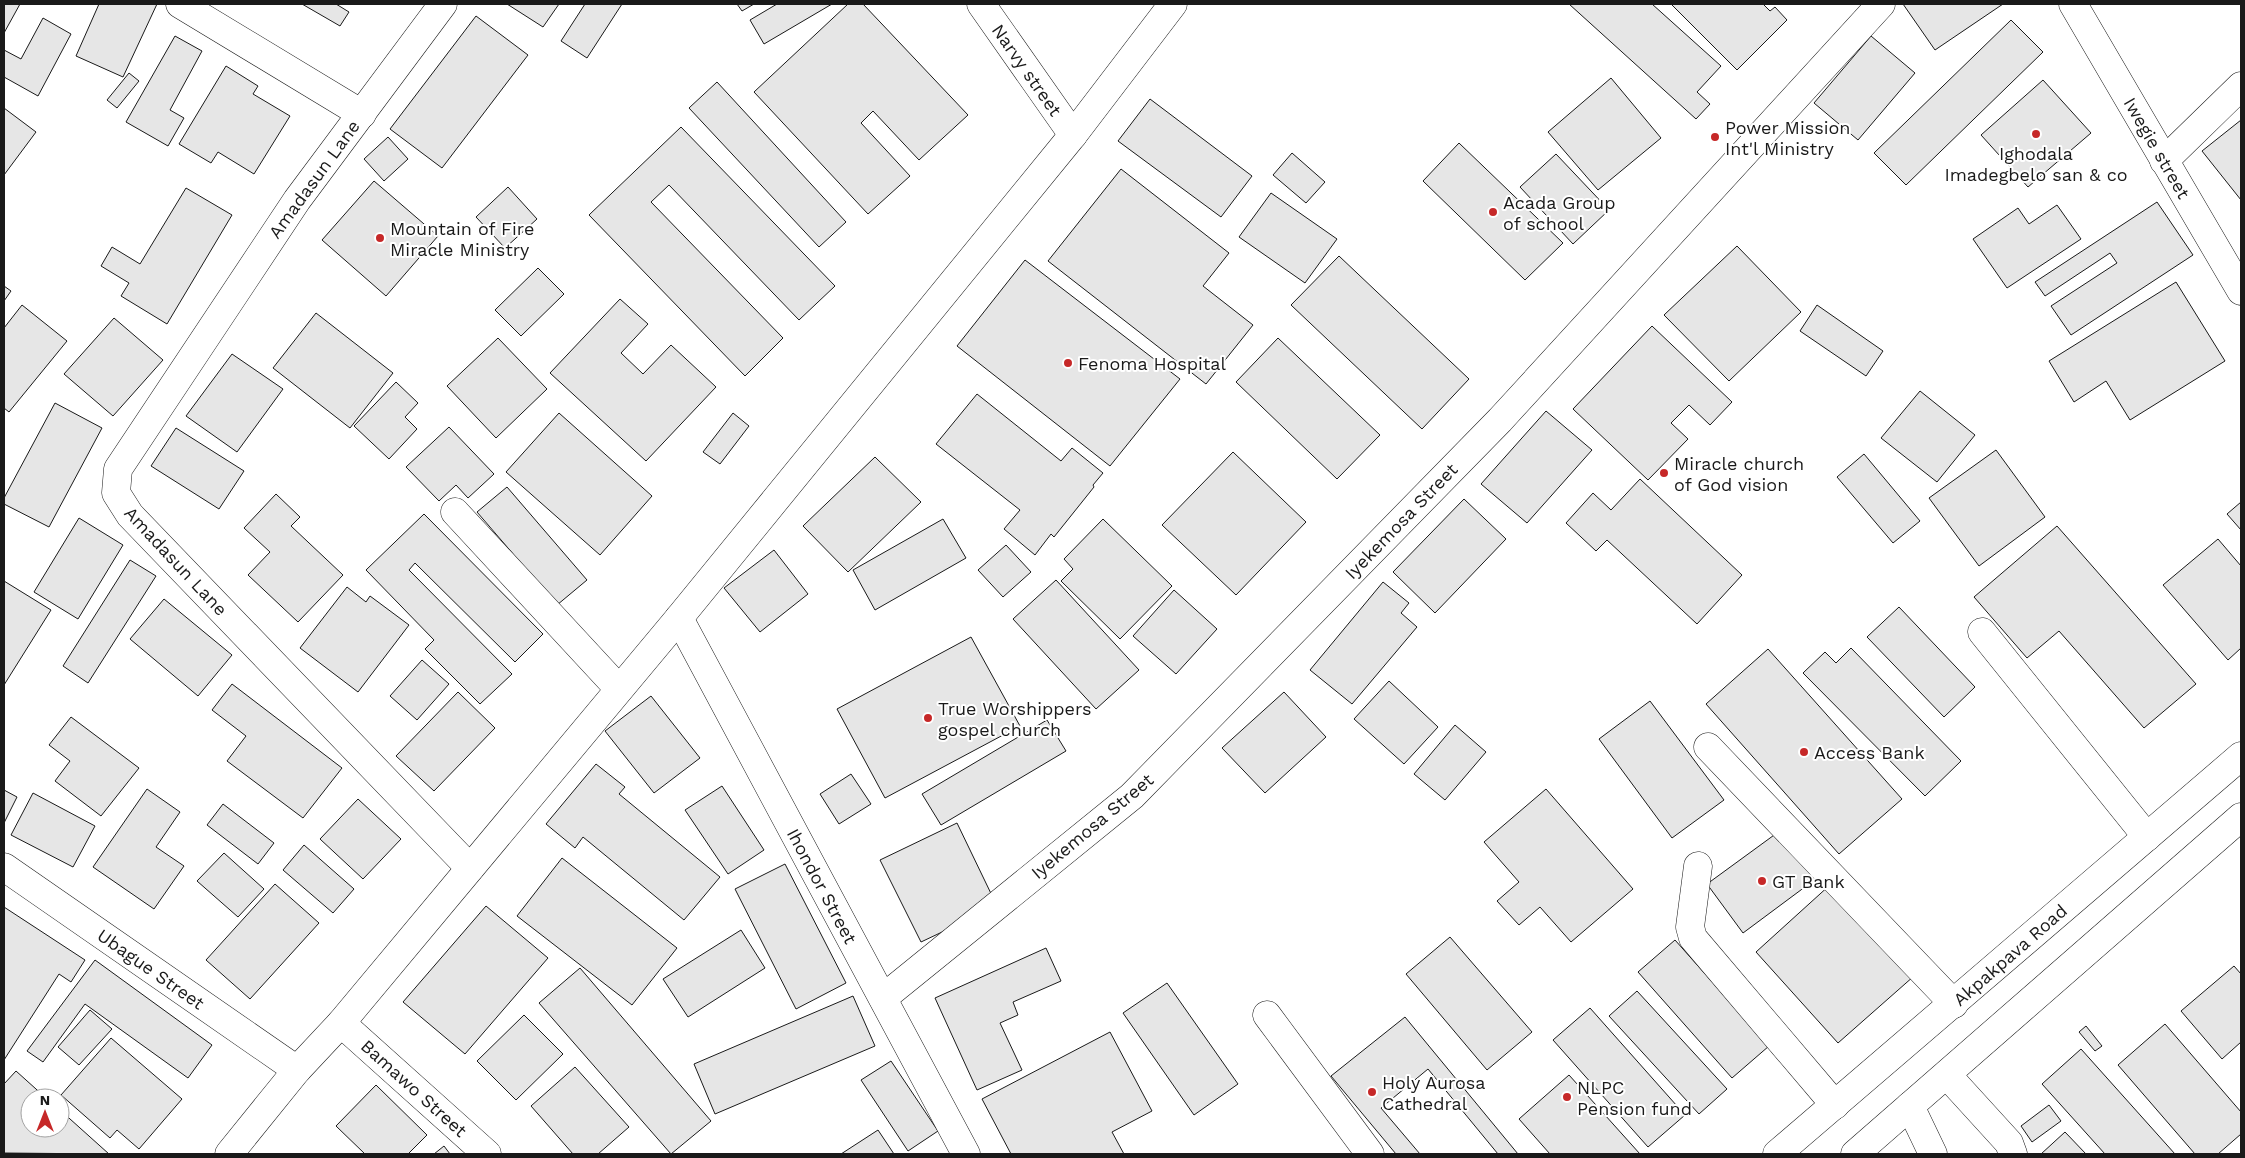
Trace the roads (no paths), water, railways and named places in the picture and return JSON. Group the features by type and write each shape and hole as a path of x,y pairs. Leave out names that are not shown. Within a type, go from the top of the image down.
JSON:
{"main road":[{"name":"Amadasun Lane","path":"180,4 362,114"},
{"name":"Amadasun Lane","path":"443,4 297,200 118,470 116,493 130,515 470,868"},
{"name":"Narvy street","path":"982,4 1073,135"},
{"path":"229,1154 297,1070 341,1023 679,618 1073,135 1174,4"},
{"name":"Iyekemosa Street","path":"883,998 1132,796 1500,420 1881,4"},
{"name":"Iwegie street","path":"2073,4 2241,291"},
{"path":"2164,161 2241,86"},
{"path":"455,512 619,689"},
{"name":"Ihondor Street","path":"679,618 966,1154"},
{"path":"1982,632 2147,837"},
{"path":"1708,747 1954,1004"},
{"name":"Akpakpava Road","path":"1777,1154 2241,756"},
{"path":"1855,1154 2241,817"},
{"path":"1698,866 1690,927 1692,938 1835,1105"},
{"name":"Ubague Street","path":"4,867 297,1070"},
{"path":"1267,1015 1370,1154"},
{"name":"Bamawo Street","path":"341,1023 487,1154"},
{"path":"1947,1075 2009,1143 2013,1154"},
{"path":"1910,1106 1933,1154"}],"place":[{"name":"Ighodala Imadegbelo san & co","path":"2036,134"},
{"name":"Power Mission Int'l Ministry","path":"1715,137"},
{"name":"Acada Group of school","path":"1493,212"},
{"name":"Mountain of Fire Miracle Ministry","path":"380,238"},
{"name":"Fenoma Hospital","path":"1068,363"},
{"name":"Miracle church of God vision","path":"1664,473"},
{"name":"True Worshippers gospel church","path":"928,718"},
{"name":"Access Bank","path":"1804,752"},
{"name":"GT Bank","path":"1762,881"},
{"name":"Holy Aurosa Cathedral","path":"1372,1092"},
{"name":"NLPC Pension fund","path":"1567,1097"}]}
